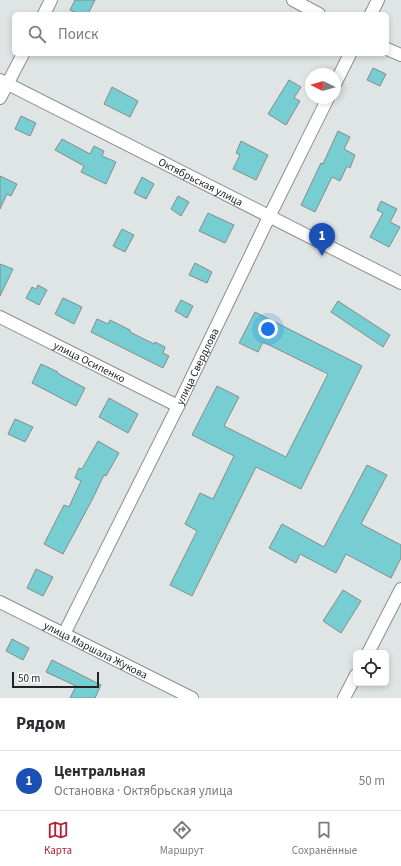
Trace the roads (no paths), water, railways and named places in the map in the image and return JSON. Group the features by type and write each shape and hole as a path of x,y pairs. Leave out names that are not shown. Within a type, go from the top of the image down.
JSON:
{"street":[{"path":"45,12 51,0"},
{"path":"293,0 315,12"},
{"path":"372,12 378,0"},
{"path":"389,50 401,55"},
{"path":"0,98 4,82 22,56"},
{"path":"341,72 349,56"},
{"name":"Октябрьская улица","path":"4,82 401,283"},
{"name":"улица Свердлова","path":"64,634 178,406 325,104"},
{"name":"улица Осипенко","path":"0,317 178,406"},
{"path":"370,650 401,589"},
{"name":"улица Маршала Жукова","path":"0,602 192,698"},
{"path":"344,698 353,681"}],"place":[{"name":"Центральная","path":"322,256"}]}
